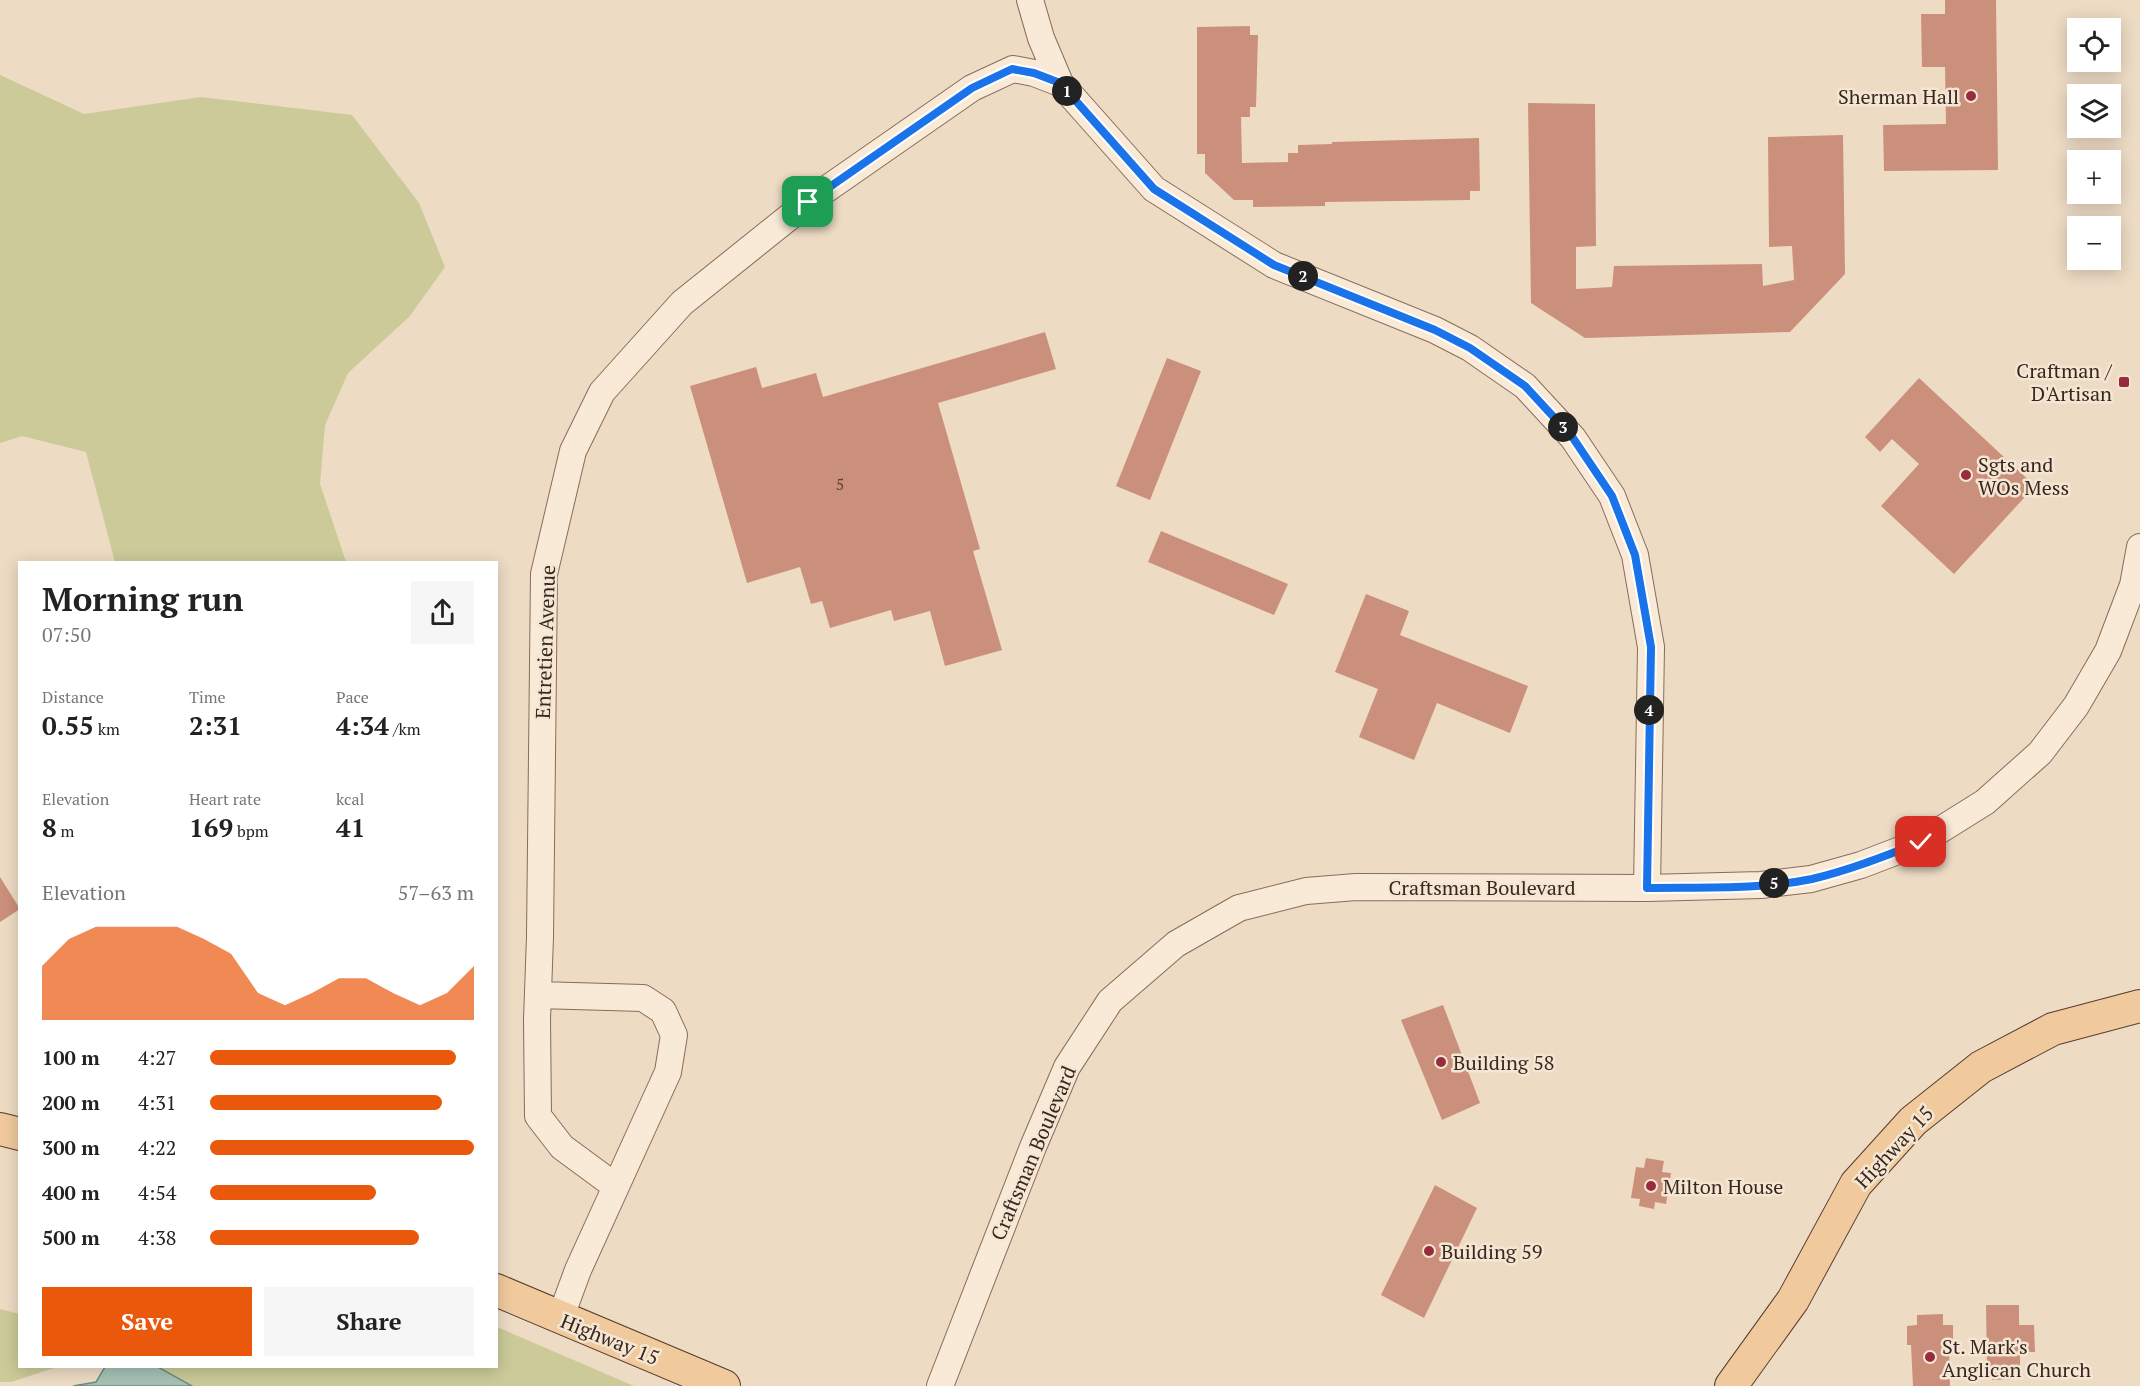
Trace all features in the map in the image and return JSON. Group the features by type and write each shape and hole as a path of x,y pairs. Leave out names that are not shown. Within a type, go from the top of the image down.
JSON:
{"main road":[{"name":"Highway 15","path":"1731,1386 1793,1300 1856,1184 1913,1121 1980,1067 2053,1029 2140,1006"},
{"path":"0,1129 18,1134"},
{"name":"Highway 15","path":"498,1291 560,1319 724,1386"}],"street":[{"path":"1033,10 1027,43 1012,69 1034,73 1060,83"},
{"path":"1033,10 1041,38 1060,83 1154,189 1274,265 1435,330 1470,348 1525,386 1573,438 1612,496 1635,555 1651,647 1647,888"},
{"name":"Entretien Avenue","path":"615,1186 562,1147 538,1116 536,1072 544,574 573,451 602,392 682,303 808,202 972,88 1012,69"},
{"name":"Craftsman Boulevard","path":"940,1386 1033,1147 1067,1067 1110,1001 1176,944 1239,908 1306,891 1356,887 1647,888 1761,885 1811,879 1861,865 1921,842 1985,802 2040,753 2076,706 2108,651 2133,585 2140,547"},
{"path":"538,995 643,999 663,1011 674,1035 668,1072 578,1270 560,1319"}],"shaded area":[{"path":"0,75 84,114 201,97 352,115 419,203 445,267 409,317 348,373 325,425 320,484 346,561 115,561 86,452 22,436 0,443"},
{"path":"0,1309 18,1314 18,1368 54,1368 11,1382 0,1382"},
{"path":"498,1327 634,1386 142,1386 107,1368 498,1368"},
{"path":"104,1368 160,1368 192,1386 73,1386 96,1382"}],"building":[{"name":"Sherman Hall","path":"1945,0 1996,0 1998,170 1884,171 1883,125 1946,124 1945,67 1922,67 1921,14 1945,14"},
{"path":"1250,26 1250,35 1258,35 1256,107 1250,107 1250,117 1241,117 1242,163 1288,162 1288,153 1298,153 1298,145 1479,138 1480,191 1470,191 1470,200 1325,202 1325,206 1253,207 1253,200 1234,200 1205,173 1205,154 1197,154 1197,27"},
{"path":"1528,103 1595,104 1596,246 1576,247 1576,289 1612,287 1614,266 1762,264 1763,286 1794,280 1792,246 1769,247 1768,137 1843,135 1845,274 1790,332 1585,338 1531,303"},
{"path":"1045,332 1056,369 938,403 980,549 973,551 1002,650 945,666 930,611 894,621 891,610 830,628 822,601 811,604 800,567 747,583 690,386 756,367 762,388 816,373 823,397"},
{"path":"1167,358 1201,371 1150,500 1116,486"},
{"name":"Sgts and WOs Mess","path":"1919,378 2035,486 1954,574 1881,506 1919,464 1892,439 1880,452 1865,437"},
{"path":"1161,531 1288,584 1274,615 1148,562"},
{"path":"1366,594 1409,611 1400,635 1528,686 1510,733 1437,703 1414,760 1359,737 1378,689 1335,672"},
{"path":"0,877 18,906 18,910 0,922"},
{"name":"Building 58","path":"1443,1005 1480,1103 1442,1120 1401,1020"},
{"name":"Milton House","path":"1646,1158 1664,1161 1662,1172 1671,1173 1666,1204 1655,1202 1654,1209 1639,1206 1640,1199 1631,1198 1636,1167 1644,1168"},
{"name":"Building 59","path":"1435,1185 1477,1208 1424,1318 1381,1295"},
{"path":"1986,1305 2019,1305 2019,1325 2034,1325 2035,1352 2020,1352 2020,1372 2015,1372 2015,1379 1992,1380 1992,1373 1987,1373"},
{"path":"1943,1314 1943,1325 1953,1325 1953,1345 1949,1345 1950,1386 1913,1386 1911,1345 1907,1345 1907,1326 1917,1325 1917,1315"}],"place":[{"name":"Sherman Hall","path":"1971,96"},
{"name":"Craftman / D'Artisan","path":"2124,382"},
{"name":"Sgts and WOs Mess","path":"1966,475"},
{"name":"Building 58","path":"1441,1062"},
{"name":"Milton House","path":"1651,1186"},
{"name":"Building 59","path":"1429,1251"},
{"name":"St. Mark's Anglican Church","path":"1930,1357"}],"route":[{"path":"808,202 972,88 1012,69 1034,73 1060,83 1154,189 1274,265 1435,330 1470,348 1525,386 1573,438 1612,496 1635,555 1651,647 1647,888 1761,885 1811,879 1861,865 1921,842"}]}
